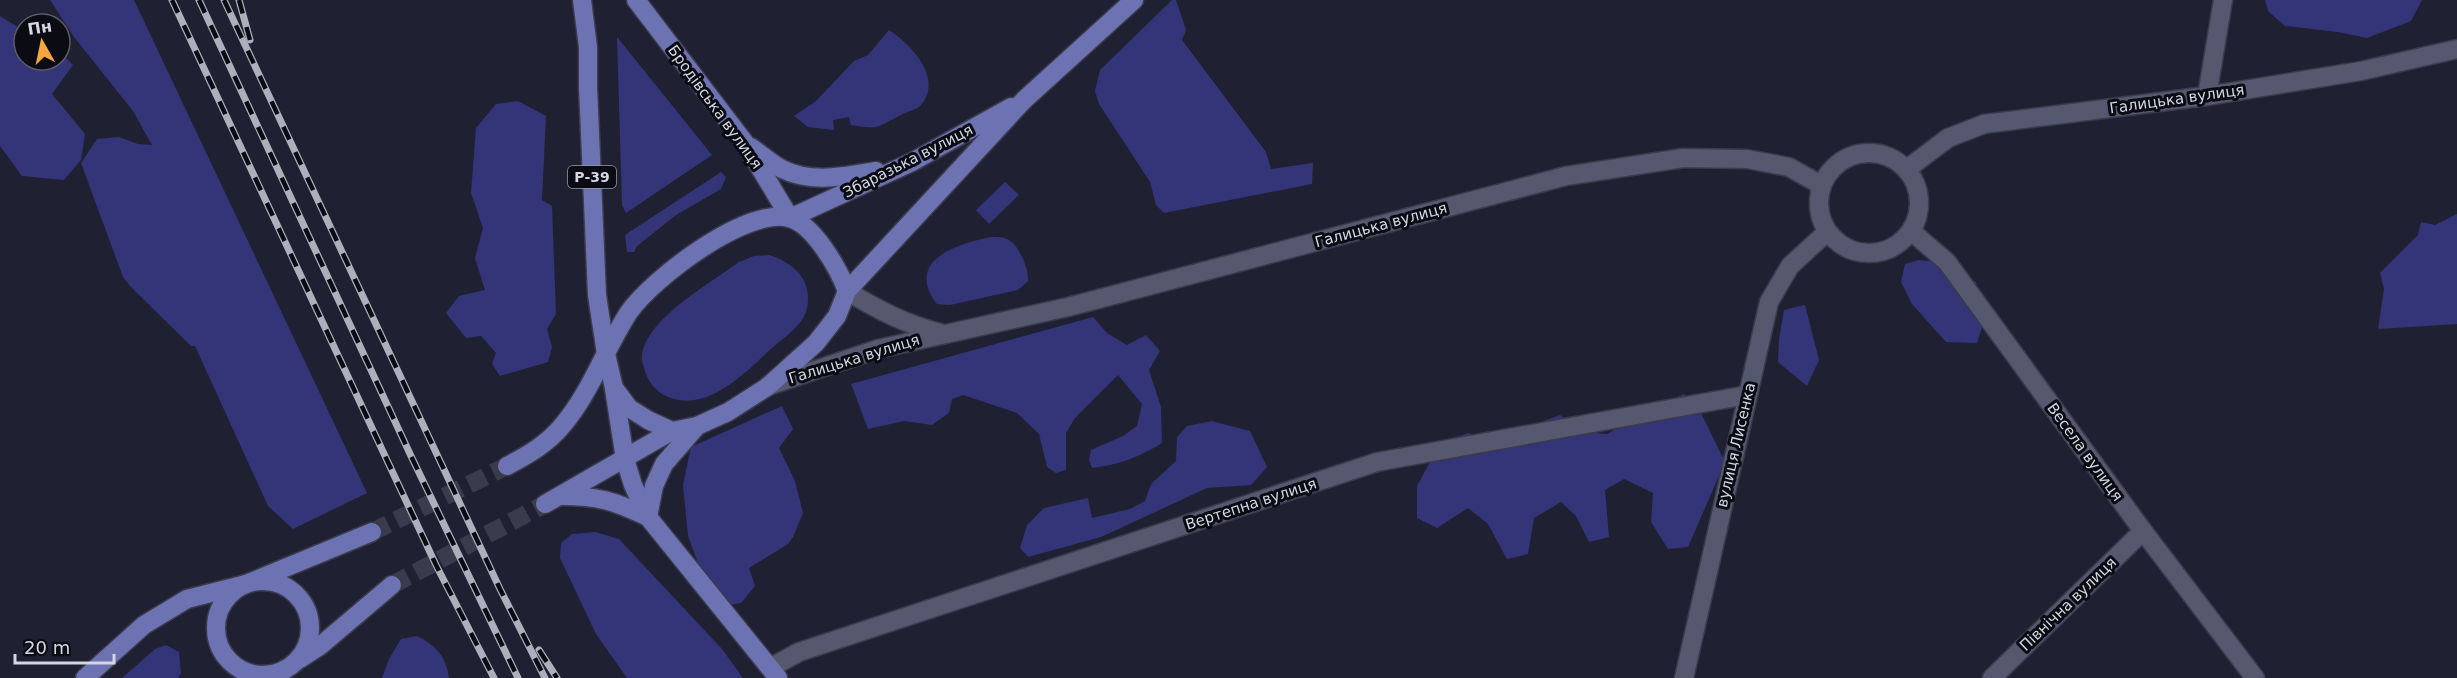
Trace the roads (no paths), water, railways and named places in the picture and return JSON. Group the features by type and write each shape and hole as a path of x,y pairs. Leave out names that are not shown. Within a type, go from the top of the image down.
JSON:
{"main road":[{"name":"Р-39","path":"582,0 588,47 597,295 606,354 614,388 629,408 672,431"},
{"name":"Бродівська вулиця","path":"636,0 745,143 790,218"},
{"name":"Збаразька вулиця","path":"697,426 728,412 767,387 816,343 837,316 848,291 1024,100 1134,0"},
{"name":"Збаразька вулиця","path":"606,354 629,312 650,287 678,264 707,245 734,230 766,219 790,218 899,168 1024,100"},
{"path":"745,143 782,169 803,177 830,178 899,168"},
{"path":"790,218 812,233 839,270 848,291"},
{"path":"507,466 536,451 561,427 585,395 606,354"},
{"path":"614,388 624,459 648,517 774,673"},
{"path":"648,517 616,502 592,496 553,500 672,431 697,426"},
{"path":"648,517 654,486 664,464 697,426"},
{"path":"85,678 156,616 187,599 246,584 263,580 280,584 296,594 306,608 310,625 308,643 299,658 283,675 264,675 243,671 228,660 218,644 216,626 220,608 230,593 246,584 372,532"},
{"path":"257,678 283,675 392,585"}],"street":[{"path":"2207,96 2223,0"},
{"name":"Галицька вулиця","path":"1907,169 1948,138 1984,124 2207,96 2361,71 2457,49"},
{"path":"1859,153 1877,153 1893,158 1907,169 1916,184 1919,201 1918,217 1911,231 1899,243 1885,251 1869,254 1853,251 1839,244 1827,232 1820,218 1818,202 1821,185 1830,170 1843,158 1859,153"},
{"name":"Галицька вулиця","path":"767,387 848,358 941,334 1068,307 1566,176 1683,158 1747,159 1789,168 1821,185"},
{"name":"Весела вулиця","path":"1911,231 1947,262 2143,531 2255,678"},
{"name":"вулиця Лисенка","path":"1684,678 1769,302 1790,266 1827,232"},
{"name":"Галицька вулиця","path":"848,291 910,326 941,334"},
{"name":"Вертепна вулиця","path":"774,673 799,652 1377,462 1747,395"},
{"name":"Північна вулиця","path":"1992,678 2143,531"}],"tunnel":[{"path":"372,532 507,466"},
{"path":"392,585 545,504"}],"railway":[{"path":"172,0 436,565 494,678"},
{"path":"199,0 411,456 518,678"},
{"path":"224,0 500,589 545,678"},
{"path":"239,0 250,40"},
{"path":"539,650 557,678"}]}
